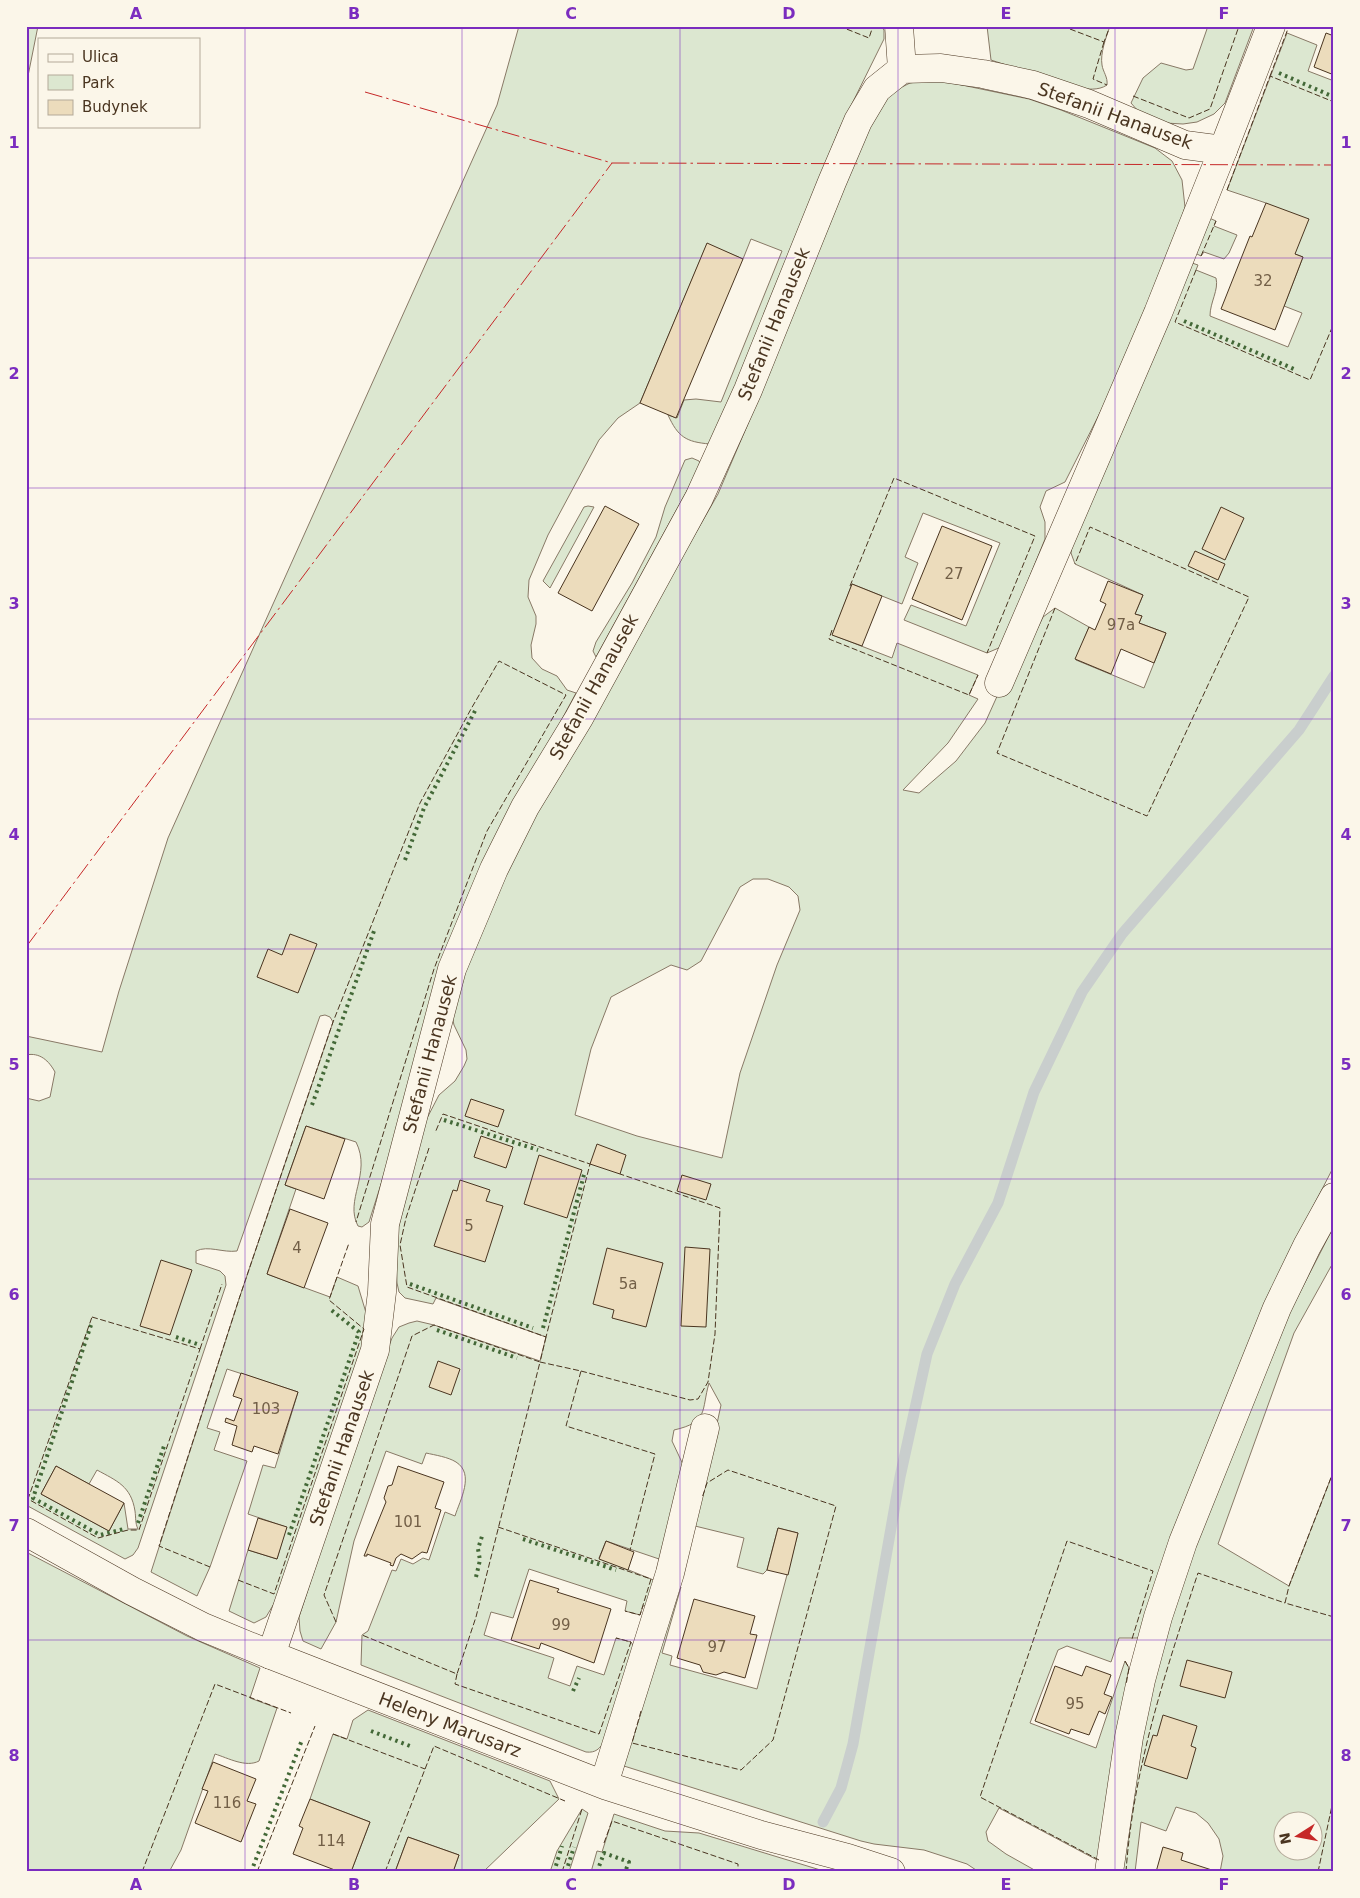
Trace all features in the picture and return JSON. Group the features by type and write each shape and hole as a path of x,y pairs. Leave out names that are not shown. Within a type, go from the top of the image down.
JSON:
{"street":[{"path":"899,26 902,68"},
{"path":"999,683 1158,313 1271,26"},
{"name":"Stefanii Hanausek","path":"271,1655 375,1350 382,1292 385,1224 452,970 494,869 525,807 578,718 699,498 748,390 858,121 877,89 902,68 941,68 983,74 1033,85 1089,104 1185,145 1223,150"},
{"path":"1110,1872 1129,1737 1141,1680 1158,1617 1183,1542 1278,1308 1307,1246 1334,1197"},
{"path":"604,1784 670,1573 705,1428"},
{"name":"Heleny Marusarz","path":"26,1532 204,1627 271,1655 604,1784 761,1835 848,1858 892,1872"}],"green space":[{"path":"26,26 38,26 26,86"},
{"path":"519,26 881,26 884,30 884,39 839,130 733,394 710,444 695,442 684,437 675,429 668,415 677,418 684,400 696,399 721,402 782,251 751,239 743,259 707,244 640,403 618,418 599,440 548,535 529,580 528,597 536,616 531,645 532,658 542,669 557,676 567,690 576,693 561,721 388,1162 369,1222 362,1227 358,1226 354,1206 361,1165 356,1142 306,1126 285,1185 296,1189 267,1274 330,1297 337,1277 358,1286 367,1316 368,1328 278,1597 266,1617 254,1623 229,1611 248,1550 277,1559 286,1527 248,1514 263,1465 275,1468 298,1392 227,1369 207,1428 220,1432 214,1450 247,1461 210,1567 197,1596 151,1572 239,1299 333,1022 330,1017 320,1016 237,1251 201,1249 196,1251 196,1263 220,1271 225,1276 226,1285 138,1548 133,1555 125,1559 26,1505 26,1098 39,1101 50,1097 55,1072 44,1058 31,1054 26,1055 26,1036 102,1052 119,991 168,838 497,105","holes":["56,1466 89,1484 97,1470 122,1485 133,1503 138,1529 128,1529 124,1503 109,1531 41,1494"]},
{"path":"987,26 1110,26 1102,56 1102,65 1107,85 1096,89 1076,88 991,60"},
{"path":"1208,26 1254,26 1225,103 1214,114 1197,122 1183,124 1165,123 1138,111 1131,103 1143,78 1161,63 1186,70 1193,69"},
{"path":"1287,33 1317,45 1308,71 1334,81 1334,1166 1283,1265 1139,1638 1119,1638 1111,1662 1067,1646 1058,1650 1030,1723 1096,1748 1125,1661 1129,1668 1099,1861 999,1808 986,1832 988,1841 1006,1854 1038,1872 979,1872 967,1864 924,1850 861,1841 624,1766 621,1762 678,1584 681,1587 662,1653 672,1656 670,1665 757,1689 798,1533 778,1528 767,1570 763,1574 737,1567 744,1538 695,1526 721,1405 709,1383 702,1414 693,1423 674,1430 672,1441 686,1471 662,1560 606,1541 599,1558 656,1581 648,1605 643,1606 640,1615 625,1611 627,1601 529,1569 513,1618 491,1612 484,1635 554,1658 548,1678 570,1686 577,1666 604,1675 616,1638 631,1642 637,1651 605,1741 597,1750 586,1752 361,1665 362,1635 368,1631 392,1570 396,1571 401,1559 413,1564 423,1558 429,1560 445,1512 455,1516 463,1495 465,1473 456,1462 441,1456 426,1453 422,1464 386,1451 354,1541 336,1622 321,1649 303,1641 299,1617 376,1379 392,1338 399,1327 417,1321 434,1325 540,1361 546,1337 436,1298 433,1304 405,1298 399,1292 396,1261 397,1233 424,1124 439,1095 455,1081 467,1059 466,1050 454,1025 452,1016 476,935 537,811 718,494 859,146 888,94 910,83 933,79 1029,99 1061,110 1155,148 1172,161 1182,180 1185,207 1168,262 1111,391 1065,482 1046,491 1040,507 1045,522 1045,539 1001,647 987,653 904,620 911,605 966,626 1000,543 923,513 905,557 918,563 902,604 852,584 833,635 892,658 897,643 978,675 969,695 978,699 948,743 903,790 919,793 956,761 985,723 1008,672 1024,656 1043,617 1055,608 1089,627 1076,660 1144,688 1166,633 1139,623 1142,616 1135,614 1143,595 1075,564 1071,553 1075,526 1189,262 1198,265 1196,270 1216,278 1217,283 1210,316 1288,347 1302,313 1284,306 1303,257 1295,254 1266,203 1227,190","holes":["753,879 768,879 789,887 798,896 800,910 777,965 740,1073 722,1158 637,1136 575,1115 591,1049 611,997 671,965 687,970 701,961 740,887"]},
{"path":"1207,217 1216,221 1214,226 1237,235 1229,253 1224,259 1204,252 1201,256 1193,252"},
{"path":"692,458 699,461 701,465 596,657 593,651 596,642 632,583 656,537 665,507 685,460"},
{"path":"584,507 594,507 550,588 543,581"},
{"path":"1334,1226 1334,1261 1294,1333 1218,1544 1289,1586 1334,1470 1334,1872 1220,1872 1223,1856 1219,1839 1208,1823 1196,1813 1176,1807 1166,1831 1141,1822 1135,1872 1118,1872 1165,1621 1284,1323"},
{"path":"26,1552 187,1636 260,1668 250,1698 277,1708 259,1761 243,1763 215,1754 181,1850 169,1872 26,1872"},
{"path":"368,1710 550,1781 559,1799 483,1872 453,1872 459,1855 408,1837 395,1872 351,1872 370,1822 310,1799 333,1734 347,1739 353,1720"},
{"path":"582,1809 588,1813 569,1872 550,1872 557,1851"},
{"path":"614,1814 665,1831 699,1833 827,1872 591,1872 597,1851 602,1852"}],"building":[{"path":"1326,33 1334,36 1334,75 1314,67"},
{"path":"1266,203 1309,219 1295,254 1303,257 1275,330 1221,309 1250,236 1252,237"},
{"path":"707,243 743,259 676,418 640,403"},
{"path":"605,506 639,524 592,611 558,593"},
{"path":"1221,507 1244,518 1225,560 1202,549"},
{"path":"942,526 992,546 962,620 912,599"},
{"path":"1195,551 1225,564 1218,580 1188,566"},
{"path":"1108,581 1143,595 1135,614 1142,616 1139,623 1166,633 1154,663 1121,649 1111,674 1075,659 1089,627 1095,630 1106,604 1100,601"},
{"path":"852,584 882,596 862,646 832,635"},
{"path":"290,934 317,944 298,993 257,977 268,949 282,955"},
{"path":"471,1099 504,1110 498,1127 465,1116"},
{"path":"306,1126 345,1139 324,1199 285,1185"},
{"path":"481,1136 513,1147 506,1168 474,1157"},
{"path":"597,1144 626,1155 620,1174 590,1164"},
{"path":"539,1155 582,1170 567,1218 524,1204"},
{"path":"682,1175 711,1184 706,1200 677,1191"},
{"path":"460,1180 490,1190 486,1201 503,1206 485,1262 434,1246 453,1190 457,1191"},
{"path":"290,1209 328,1223 304,1288 267,1274"},
{"path":"685,1247 710,1249 706,1327 681,1326"},
{"path":"607,1248 663,1263 646,1327 612,1318 614,1310 593,1304"},
{"path":"161,1260 192,1270 170,1335 140,1326"},
{"path":"438,1361 460,1369 451,1395 429,1387"},
{"path":"241,1373 298,1392 278,1454 254,1446 252,1452 232,1445 237,1426 225,1422 226,1418 234,1421 242,1399 233,1396"},
{"path":"56,1466 124,1503 109,1531 41,1494"},
{"path":"398,1466 444,1482 435,1508 441,1510 427,1553 422,1552 412,1559 401,1554 396,1558 393,1566 390,1565 391,1563 367,1554 367,1556 364,1556 386,1502 384,1498 388,1486 392,1485"},
{"path":"258,1518 287,1527 277,1559 248,1550"},
{"path":"778,1528 798,1533 788,1575 767,1570"},
{"path":"606,1541 634,1552 628,1570 599,1559"},
{"path":"530,1580 559,1589 557,1592 611,1609 594,1663 541,1643 539,1649 511,1640"},
{"path":"694,1599 755,1616 750,1634 757,1635 745,1678 724,1672 716,1675 703,1672 700,1665 677,1658"},
{"path":"1187,1660 1232,1672 1225,1698 1180,1686"},
{"path":"1055,1666 1082,1676 1086,1666 1111,1675 1104,1694 1112,1697 1105,1714 1099,1711 1089,1735 1071,1729 1069,1734 1035,1721"},
{"path":"1163,1715 1197,1726 1191,1746 1196,1748 1187,1779 1144,1765 1153,1735 1157,1736"},
{"path":"213,1762 256,1779 247,1801 256,1804 241,1842 195,1823 208,1791 202,1789"},
{"path":"310,1799 370,1822 351,1872 340,1872 293,1854 303,1828 299,1826"},
{"path":"408,1837 459,1855 453,1872 395,1872"},
{"path":"1163,1847 1183,1853 1181,1860 1218,1872 1156,1872"}],"waterway":[{"path":"823,1822 841,1788 853,1744 900,1477 927,1354 955,1284 998,1203 1034,1092 1082,992 1122,934 1299,730 1334,676"}],"hedge":[{"path":"1279,73 1334,97"},
{"path":"1184,321 1294,369"},
{"path":"405,860 424,808 476,709"},
{"path":"312,1105 374,931"},
{"path":"444,1120 538,1150"},
{"path":"543,1328 585,1171"},
{"path":"410,1284 533,1328"},
{"path":"289,1535 359,1332 330,1309"},
{"path":"91,1325 33,1498 100,1535 124,1529"},
{"path":"437,1330 517,1358"},
{"path":"176,1337 197,1344"},
{"path":"138,1523 164,1446"},
{"path":"476,1577 480,1560 478,1549 483,1533"},
{"path":"523,1539 616,1570"},
{"path":"573,1691 579,1678"},
{"path":"371,1731 410,1746"},
{"path":"251,1872 302,1740"},
{"path":"554,1872 562,1846"},
{"path":"566,1872 574,1847"},
{"path":"597,1872 604,1853 629,1862 625,1872"}],"fence":[{"path":"839,26 869,38 873,26"},
{"path":"1062,26 1104,42 1110,26"},
{"path":"1133,96 1189,118 1210,109 1239,26"},
{"path":"1270,76 1289,26"},
{"path":"1104,42 1093,79 1107,85"},
{"path":"1227,190 1270,76 1334,102"},
{"path":"1201,256 1216,221"},
{"path":"1196,270 1175,322 1310,380 1334,323"},
{"path":"850,586 894,478 1035,536 987,653"},
{"path":"1055,608 997,753 1147,816 1249,597 1090,527 1075,564"},
{"path":"832,630 829,639 969,695 978,675"},
{"path":"210,1567 159,1546 239,1299 333,1022 420,803 499,661 566,695 487,831 434,969 356,1222"},
{"path":"429,1148 406,1218 400,1245 407,1287 546,1337 590,1164 443,1114 435,1133"},
{"path":"581,1371 690,1400 698,1399 708,1382 715,1334 720,1208 620,1174"},
{"path":"238,1580 274,1594 364,1329 329,1300 349,1243"},
{"path":"200,1349 222,1284"},
{"path":"92,1317 200,1349 139,1530 128,1530 98,1538 28,1499 92,1317"},
{"path":"336,1622 324,1595 412,1336 434,1325 540,1362 476,1617 457,1674 362,1635"},
{"path":"546,1337 540,1362 581,1371 566,1426 655,1454 630,1550"},
{"path":"641,1711 632,1743 741,1770 773,1740 836,1506 728,1470 707,1483 702,1498"},
{"path":"1334,1470 1289,1586 1285,1603 1334,1617"},
{"path":"498,1527 651,1579 640,1615 625,1611"},
{"path":"1099,1860 980,1797 1067,1541 1153,1571 1132,1639"},
{"path":"1126,1872 1130,1834 1143,1758 1163,1683 1198,1573 1285,1603"},
{"path":"457,1674 455,1684 599,1734 631,1642 616,1638"},
{"path":"1125,1661 1129,1668 1126,1685"},
{"path":"142,1872 215,1684 291,1713"},
{"path":"257,1872 315,1726"},
{"path":"333,1734 425,1769"},
{"path":"385,1872 434,1746 565,1801"},
{"path":"1318,1872 1334,1796"},
{"path":"562,1872 582,1809"},
{"path":"604,1843 612,1821 738,1864 738,1872"}],"power":[{"path":"365,92 612,163 1334,165"},
{"path":"26,947 612,163"}]}
